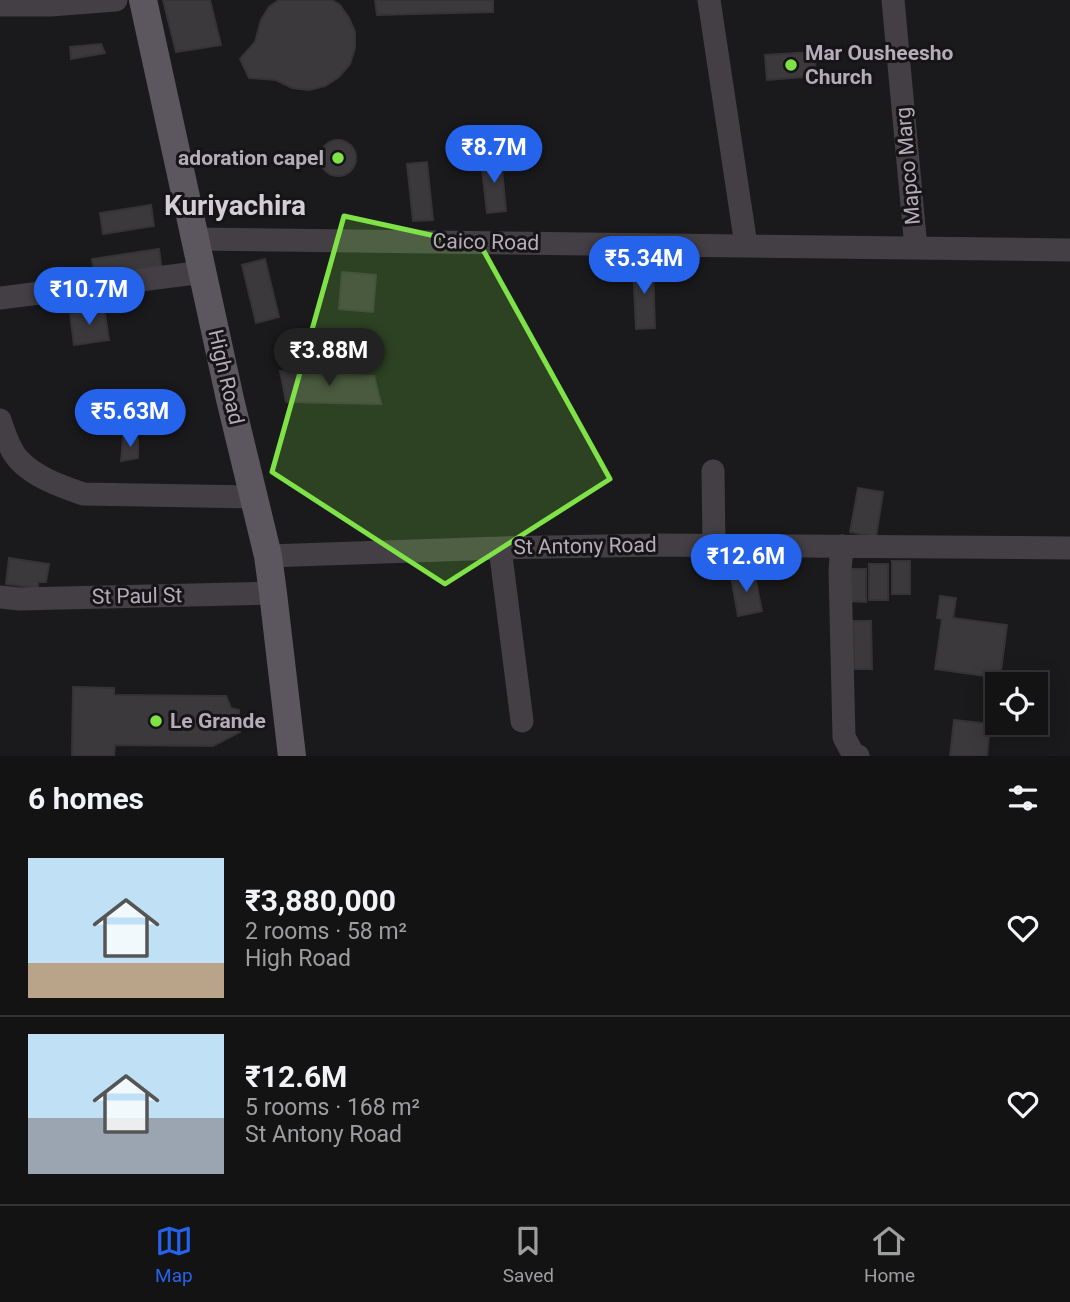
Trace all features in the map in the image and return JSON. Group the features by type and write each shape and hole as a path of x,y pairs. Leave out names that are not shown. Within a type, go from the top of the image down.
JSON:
{"main road":[{"name":"High Road","path":"143,0 230,399 268,556 292,756"}],"street":[{"path":"0,5 50,5 116,0"},
{"path":"709,0 746,245"},
{"name":"Mapco Marg","path":"893,0 916,248"},
{"name":"Caico Road","path":"195,239 1070,250"},
{"path":"0,298 203,272"},
{"path":"0,420 18,459 37,474 83,494 254,497"},
{"path":"713,471 714,545"},
{"name":"St Antony Road","path":"268,556 500,548 714,545 1070,548"},
{"path":"842,545 840,571 844,737 853,754 859,756"},
{"path":"500,548 522,721"},
{"name":"St Paul St","path":"0,597 20,599 273,593"}],"highlighted area":[{"path":"344,216 481,246 610,479 445,584 272,472"}],"building":[{"path":"163,0 210,0 221,45 176,52"},
{"path":"279,0 332,0 340,5 355,32 355,48 350,64 339,77 325,86 309,90 292,88 276,80 249,78 240,59 255,42 261,20 269,7"},
{"path":"375,0 493,0 493,12 377,15"},
{"path":"101,44 105,53 71,59 70,47"},
{"name":"Mar Ousheesho Church","path":"813,52 817,76 767,80 765,55"},
{"name":"adoration capel","path":"338,140 350,146 356,158 350,170 338,176 326,170 320,158 326,146"},
{"path":"501,158 506,211 487,213 481,160"},
{"path":"427,162 433,220 413,221 407,164"},
{"path":"151,205 154,226 103,234 100,213"},
{"path":"159,249 162,271 95,280 92,259"},
{"path":"265,259 279,317 256,323 242,265"},
{"path":"633,265 653,265 655,328 636,329"},
{"path":"342,272 376,275 373,312 339,309"},
{"path":"104,308 109,340 74,345 70,313"},
{"path":"280,371 374,376 381,404 286,402"},
{"path":"123,437 138,439 138,458 121,461"},
{"path":"858,488 883,492 876,537 850,532"},
{"path":"9,558 49,564 46,582 38,582 38,588 6,584"},
{"path":"892,561 910,561 910,594 892,594"},
{"path":"869,564 888,564 888,600 869,600"},
{"path":"846,569 866,569 866,602 846,601"},
{"path":"754,572 762,611 738,616 731,577"},
{"path":"940,596 956,598 953,618 1007,625 1001,672 985,672 985,676 935,669 942,619 937,618"},
{"path":"853,621 871,621 872,669 854,669"},
{"name":"Le Grande","path":"73,687 114,688 114,695 226,696 231,708 239,710 240,732 213,746 115,745 114,756 72,756"},
{"path":"954,720 985,723 985,735 989,735 987,756 950,756"}],"place":[{"name":"Mar Ousheesho Church","path":"791,65"},
{"name":"adoration capel","path":"338,158"},
{"name":"Le Grande","path":"156,721"}],"district":[{"name":"Kuriyachira","path":"235,205"}]}
